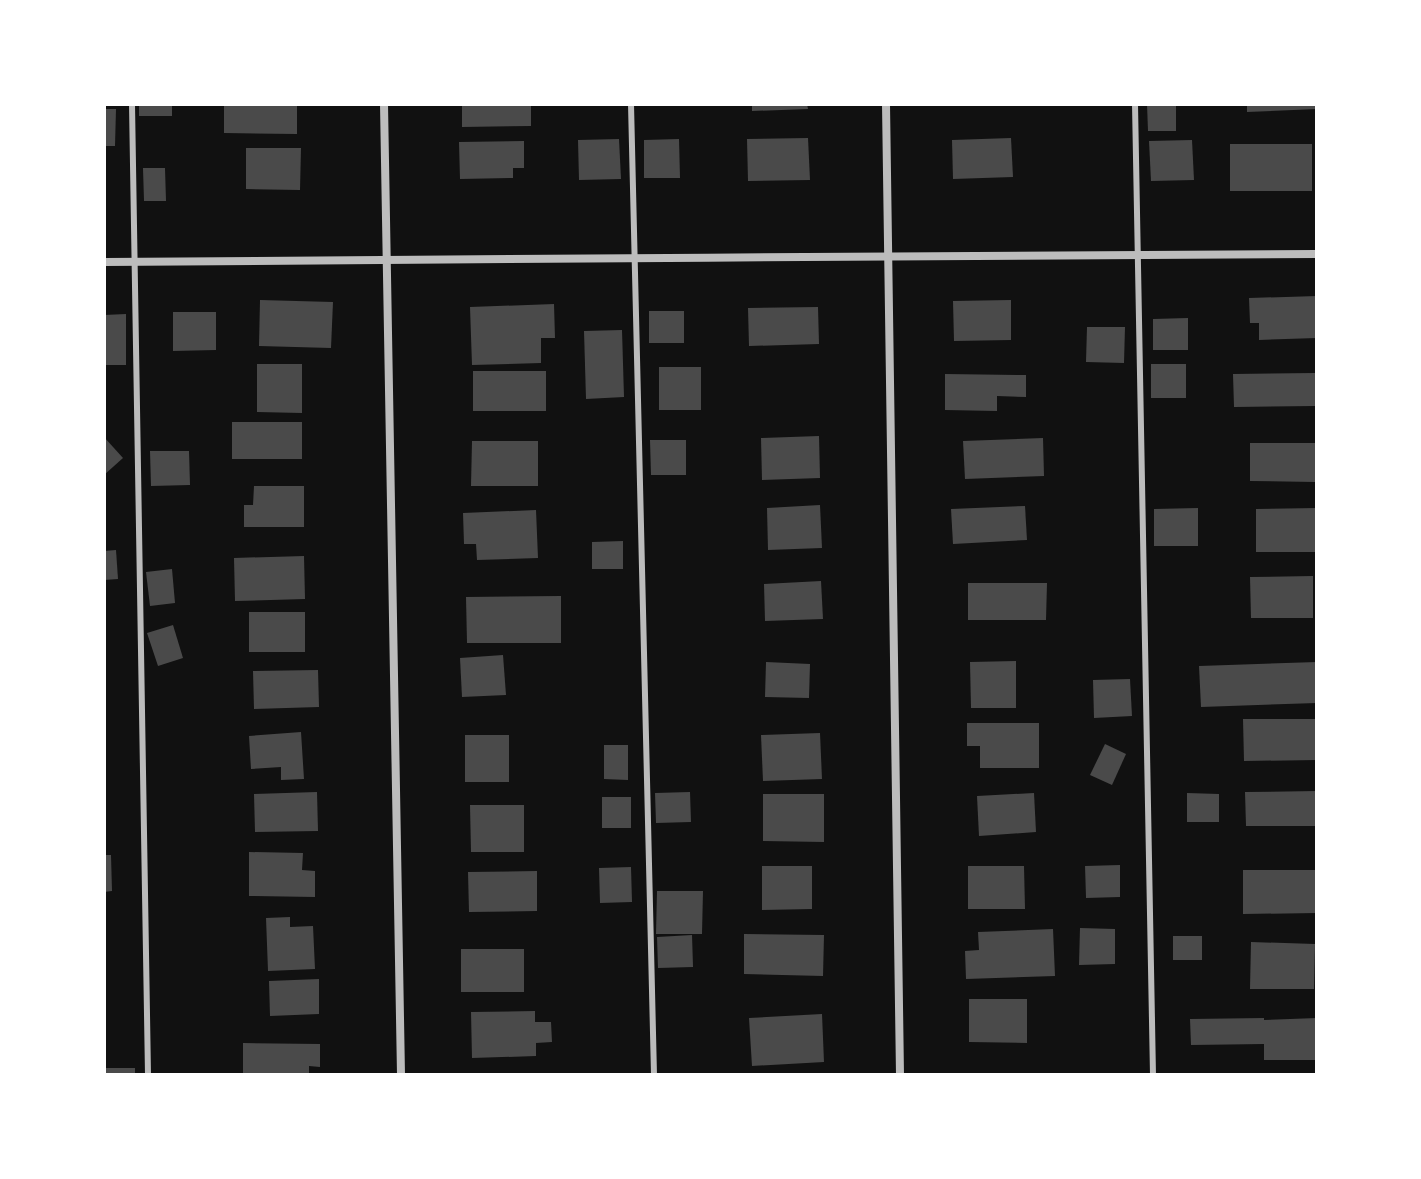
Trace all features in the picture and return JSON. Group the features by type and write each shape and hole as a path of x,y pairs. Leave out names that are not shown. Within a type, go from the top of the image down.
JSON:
{"street":[{"path":"384,104 401,1075"},
{"path":"886,104 900,1075"},
{"path":"104,262 634,260 888,254 1317,254"}],"lane":[{"path":"132,104 148,1075"},
{"path":"631,104 654,1075"},
{"path":"1135,104 1153,1075"}],"building":[{"path":"139,104 172,104 172,116 139,116"},
{"path":"224,104 297,104 297,134 224,133"},
{"path":"462,104 531,104 531,126 462,127"},
{"path":"752,104 807,104 808,109 752,111"},
{"path":"1147,104 1176,104 1176,131 1148,131"},
{"path":"1247,104 1316,104 1317,109 1247,112"},
{"path":"104,109 116,109 115,146 104,146"},
{"path":"808,138 810,180 748,181 747,139"},
{"path":"1011,138 1013,177 953,179 952,140"},
{"path":"619,139 621,179 579,180 578,140"},
{"path":"679,139 680,178 644,178 644,140"},
{"path":"1192,140 1194,180 1151,181 1149,141"},
{"path":"524,141 524,168 513,168 513,178 460,179 459,142"},
{"path":"1230,144 1312,144 1312,191 1230,191"},
{"path":"246,148 301,148 300,190 246,189"},
{"path":"143,168 165,168 166,201 144,201"},
{"path":"1317,296 1317,338 1259,340 1259,323 1250,323 1249,298"},
{"path":"260,300 333,302 331,348 259,346"},
{"path":"1011,300 1011,340 954,341 953,301"},
{"path":"554,304 555,338 541,338 541,363 472,365 470,307"},
{"path":"818,307 819,344 749,346 748,308"},
{"path":"649,311 684,311 684,343 649,343"},
{"path":"173,312 216,312 216,350 173,351"},
{"path":"126,314 126,365 104,365 104,315"},
{"path":"1188,318 1188,350 1153,350 1153,319"},
{"path":"1087,327 1125,327 1124,363 1086,362"},
{"path":"622,330 624,397 586,399 584,331"},
{"path":"257,364 302,364 302,413 257,412"},
{"path":"1151,364 1186,364 1186,398 1151,398"},
{"path":"659,367 701,367 701,410 659,410"},
{"path":"473,371 546,371 546,411 473,411"},
{"path":"1315,373 1315,406 1234,407 1233,374"},
{"path":"945,374 1026,375 1026,397 997,396 997,411 945,410"},
{"path":"232,422 302,422 302,459 232,459"},
{"path":"819,436 820,478 762,480 761,438"},
{"path":"104,437 123,458 104,475"},
{"path":"1043,438 1044,476 965,479 963,441"},
{"path":"650,440 686,440 686,475 651,475"},
{"path":"472,441 538,441 538,486 471,486"},
{"path":"1250,443 1315,443 1315,482 1250,481"},
{"path":"150,451 189,451 190,485 151,486"},
{"path":"254,486 304,486 304,527 244,527 244,505 253,505"},
{"path":"820,505 822,548 768,550 767,508"},
{"path":"1025,506 1027,540 953,544 951,509"},
{"path":"1198,508 1198,546 1154,546 1154,509"},
{"path":"1317,508 1317,552 1256,552 1256,509"},
{"path":"536,510 538,558 477,560 476,544 464,544 463,513"},
{"path":"623,541 623,569 592,569 592,542"},
{"path":"116,550 118,579 104,580 104,551"},
{"path":"304,556 305,599 235,601 234,558"},
{"path":"172,569 175,603 150,606 146,572"},
{"path":"1313,576 1313,618 1251,618 1250,577"},
{"path":"821,581 823,619 765,621 764,584"},
{"path":"968,583 1047,583 1046,620 968,620"},
{"path":"561,596 561,643 467,643 466,597"},
{"path":"249,612 305,612 305,652 249,652"},
{"path":"173,625 183,658 158,666 147,633"},
{"path":"503,655 506,695 462,697 460,658"},
{"path":"1016,661 1016,708 971,708 970,662"},
{"path":"766,662 810,664 809,698 765,697"},
{"path":"1317,662 1317,703 1201,707 1199,666"},
{"path":"318,670 319,707 254,709 253,671"},
{"path":"1130,679 1132,716 1094,718 1093,680"},
{"path":"1243,719 1317,719 1317,760 1244,761"},
{"path":"967,723 1039,723 1039,768 980,768 980,746 967,746"},
{"path":"301,732 304,779 281,780 281,767 251,769 249,736"},
{"path":"820,733 822,779 763,781 761,735"},
{"path":"465,735 509,735 509,782 465,782"},
{"path":"1105,744 1126,754 1112,785 1090,775"},
{"path":"604,745 628,745 628,780 604,779"},
{"path":"1317,791 1317,826 1246,826 1245,792"},
{"path":"317,792 318,831 255,832 254,794"},
{"path":"690,792 691,822 656,823 655,793"},
{"path":"1034,793 1036,832 979,836 977,796"},
{"path":"1187,793 1219,794 1219,822 1187,822"},
{"path":"763,794 824,794 824,842 763,841"},
{"path":"602,797 631,797 631,828 602,828"},
{"path":"470,805 524,805 524,852 471,852"},
{"path":"249,852 303,853 302,870 315,871 315,897 249,896"},
{"path":"104,855 111,855 112,891 104,892"},
{"path":"1120,865 1120,897 1086,898 1085,866"},
{"path":"762,866 812,866 812,909 762,910"},
{"path":"968,866 1024,866 1025,909 968,909"},
{"path":"631,867 632,902 600,903 599,868"},
{"path":"1243,870 1317,870 1317,913 1243,914"},
{"path":"537,871 537,911 469,912 468,872"},
{"path":"657,891 703,891 702,934 656,934"},
{"path":"290,917 290,927 313,926 315,969 268,971 266,918"},
{"path":"1080,928 1115,929 1115,964 1079,965"},
{"path":"1053,929 1055,976 966,979 965,951 979,950 978,932"},
{"path":"744,934 824,935 823,976 744,974"},
{"path":"692,935 693,967 658,968 657,937"},
{"path":"1173,936 1202,936 1202,960 1173,960"},
{"path":"1251,942 1315,944 1314,989 1250,989"},
{"path":"461,949 524,949 524,992 461,992"},
{"path":"319,979 319,1014 270,1016 269,981"},
{"path":"969,999 1027,999 1027,1043 969,1042"},
{"path":"535,1011 535,1022 551,1022 552,1042 536,1043 536,1056 472,1058 471,1012"},
{"path":"822,1014 824,1062 752,1066 749,1018"},
{"path":"1317,1018 1317,1060 1264,1060 1264,1044 1191,1045 1190,1019"},
{"path":"243,1043 320,1044 320,1067 309,1066 309,1075 243,1075"},
{"path":"104,1068 135,1068 135,1075 104,1075"}]}
